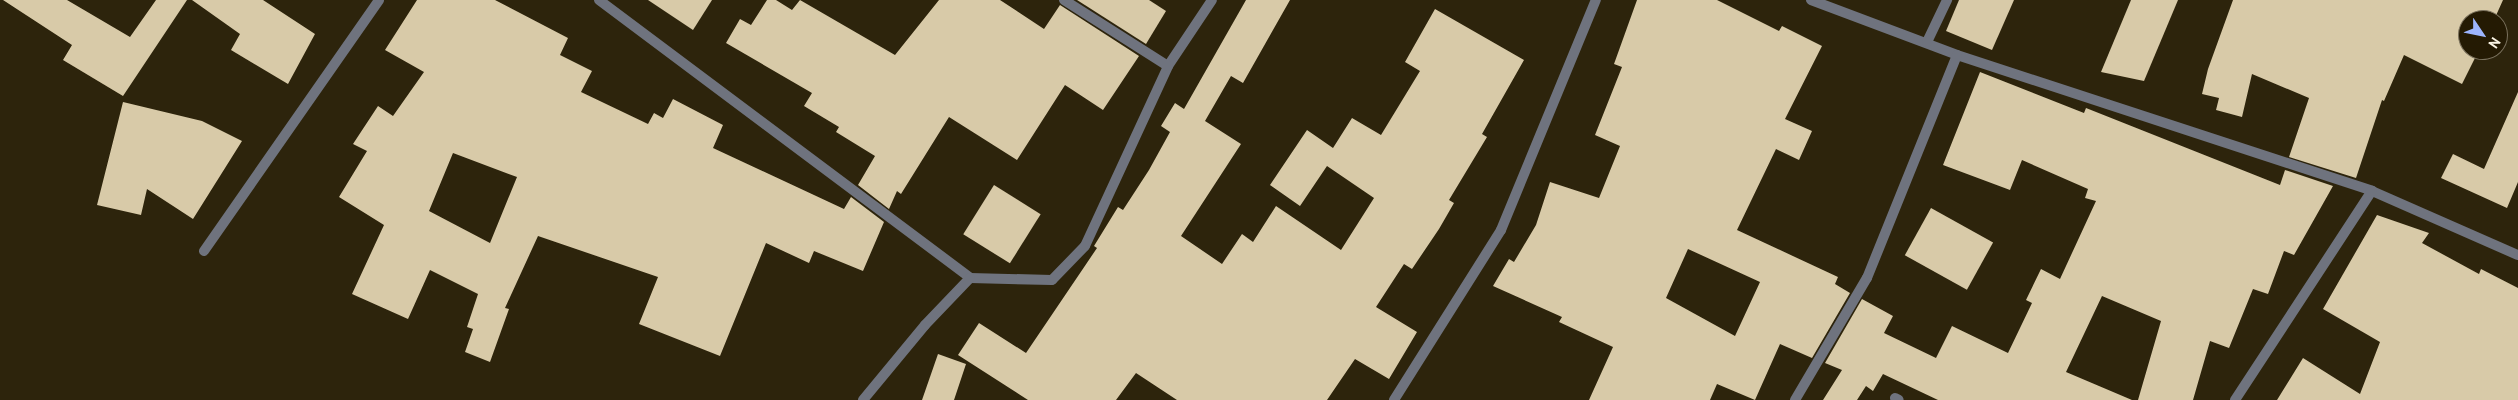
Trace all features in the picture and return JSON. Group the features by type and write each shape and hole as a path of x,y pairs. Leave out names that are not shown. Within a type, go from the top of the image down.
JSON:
{"street":[{"path":"204,250 379,0"},
{"path":"599,0 970,278 1052,280 1085,246 1168,66 1212,0"},
{"path":"1064,0 1168,66"},
{"path":"1394,400 1501,230 1596,0"},
{"path":"1811,0 1927,42 1957,55 2372,192 2518,255"},
{"path":"1927,42 1947,0"},
{"path":"1795,400 1867,278 1957,55"},
{"path":"2235,400 2372,192"},
{"path":"863,400 919,332 970,278"}],"building":[{"path":"3,0 67,0 130,37 156,0 187,0 123,96 63,60 72,45"},
{"path":"192,0 263,0 315,34 288,84 231,50 240,34"},
{"path":"417,0 495,0 568,38 560,55 592,71 581,92 648,124 654,113 663,118 673,99 723,125 713,148 844,209 851,197 884,222 863,271 814,251 809,263 766,243 720,356 639,324 658,277 538,236 505,308 509,309 490,362 465,352 473,329 467,327 478,294 430,270 408,319 352,294 384,225 339,197 367,151 353,144 378,106 393,116 424,72 385,50","holes":["453,153 517,177 490,243 429,211"]},
{"path":"648,0 712,0 693,30"},
{"path":"767,0 776,0 792,10 800,0 895,55 939,0 1000,0 1044,29 1060,5 1139,56 1103,110 1065,85 1017,160 949,117 901,194 897,191 889,209 858,185 875,156 836,132 839,127 804,106 812,93 726,43 740,19 751,25"},
{"path":"1077,0 1149,0 1166,11 1146,44"},
{"path":"1246,0 1290,0 1243,83 1231,76 1205,121 1241,144 1181,236 1222,264 1242,234 1253,242 1276,206 1341,250 1374,198 1327,166 1300,206 1270,185 1307,130 1333,148 1352,118 1381,135 1420,71 1405,62 1435,9 1524,60 1482,134 1487,137 1449,200 1454,203 1439,229 1412,269 1404,264 1376,307 1417,332 1389,379 1355,359 1327,400 1177,400 1136,373 1116,400 1028,400 958,355 979,323 1026,353 1097,248 1094,246 1118,207 1123,210 1149,170 1170,132 1161,126 1175,103 1184,109"},
{"path":"1637,0 1717,0 1779,31 1782,26 1822,46 1785,119 1812,131 1799,160 1776,149 1737,230 1838,277 1835,284 1850,293 1812,358 1780,344 1755,400 1717,384 1710,400 1589,400 1613,347 1559,322 1562,317 1493,286 1509,259 1514,262 1536,225 1550,182 1599,198 1620,146 1595,135 1622,67 1614,64","holes":["1688,249 1760,282 1735,336 1666,298"]},
{"path":"1959,0 2014,0 1992,50 1946,31"},
{"path":"2131,0 2178,0 2144,81 2101,72"},
{"path":"2233,0 2503,0 2498,10 2458,10 2458,60 2474,60 2462,84 2404,55 2384,101 2382,100 2356,178 2289,157 2309,98 2252,74 2242,117 2216,110 2219,98 2202,94 2208,69"},
{"path":"1980,72 2084,113 2086,108 2280,185 2285,170 2333,186 2294,255 2284,251 2268,294 2253,289 2229,348 2210,341 2193,400 2138,400 2161,321 2102,296 2066,372 2132,400 1938,400 1883,374 1873,391 1866,386 1857,400 1823,400 1842,370 1825,363 1862,299 1893,316 1884,333 1936,358 1952,326 2008,353 2032,303 2026,300 2041,269 2060,279 2096,201 2085,198 2088,189 2022,160 2010,190 1943,165"},
{"path":"2518,92 2518,182 2507,208 2441,178 2453,154 2484,169"},
{"path":"123,102 202,121 242,141 193,219 147,189 141,215 97,205"},
{"path":"994,185 1041,214 1010,263 963,234"},
{"path":"1931,208 1993,242 1967,290 1905,255"},
{"path":"2377,215 2429,233 2422,243 2479,274 2481,269 2518,288 2518,400 2277,400 2303,358 2360,394 2380,342 2323,309"},
{"path":"938,354 966,364 954,400 922,400"}]}
